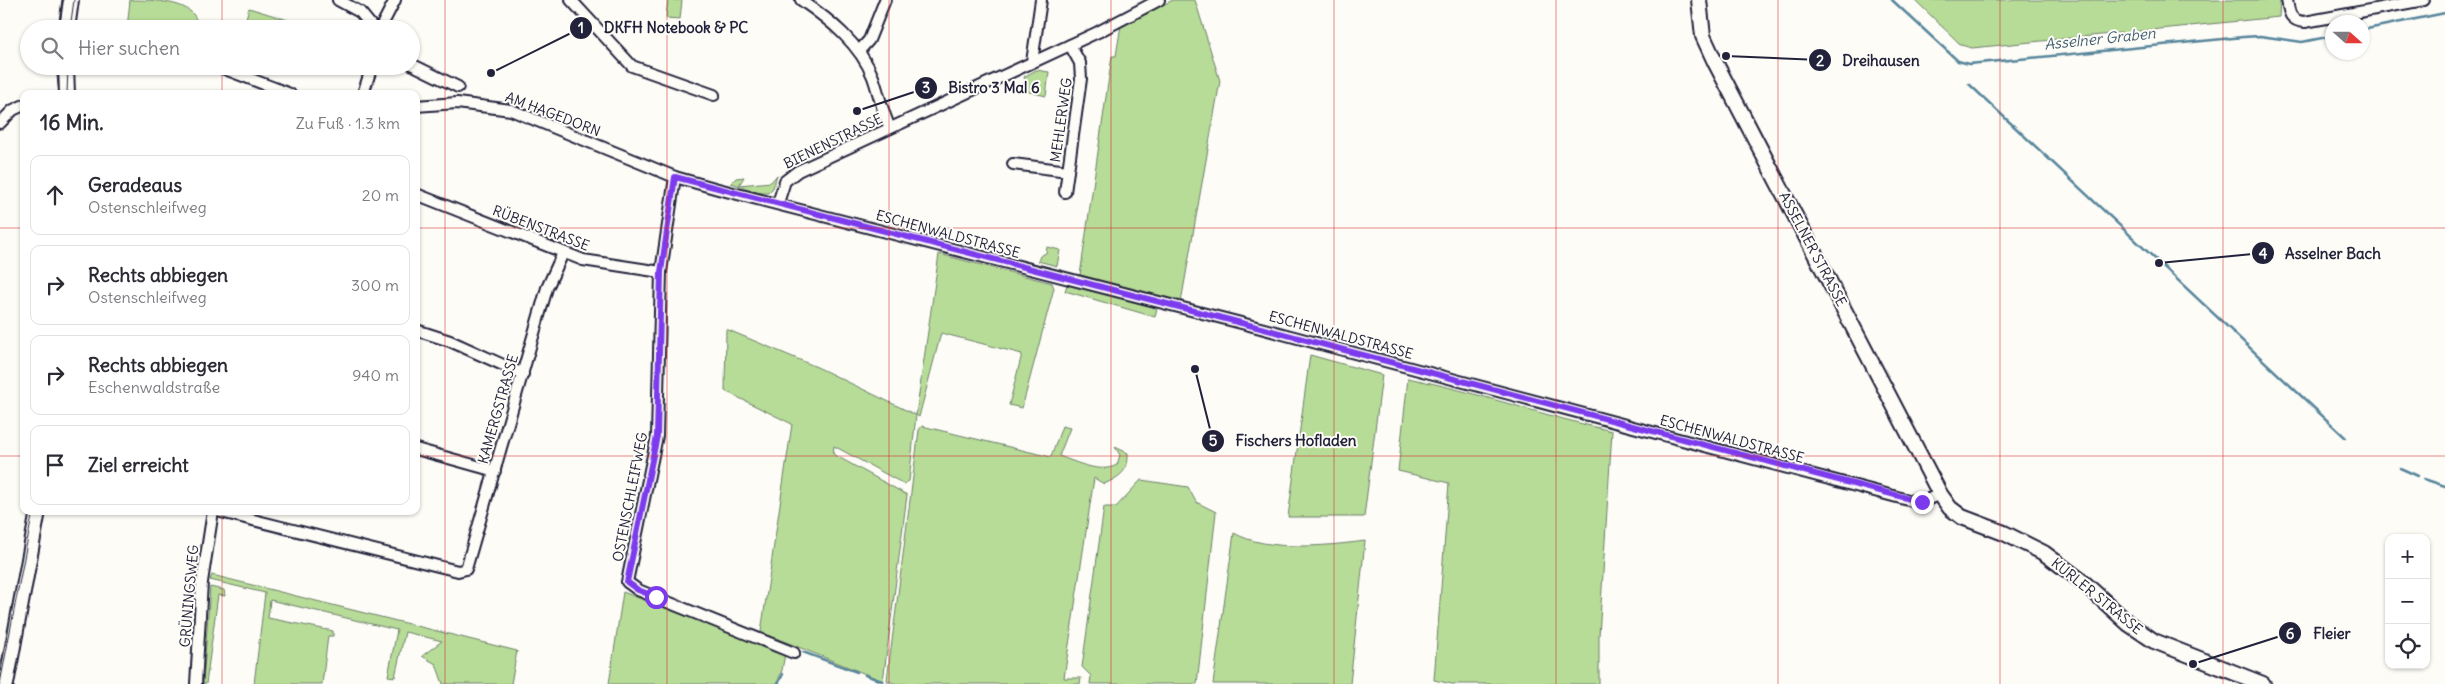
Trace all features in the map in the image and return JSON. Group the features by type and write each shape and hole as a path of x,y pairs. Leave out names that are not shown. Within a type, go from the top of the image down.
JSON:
{"main road":[{"path":"69,20 71,0"},
{"name":"ASSELNER STRASSE","path":"1700,0 1703,36 1715,62 1940,494"},
{"path":"66,75 67,90"},
{"name":"KURLER STRASSE","path":"1940,494 1950,508 1962,516 2004,533 2044,553 2083,582 2126,621 2154,641 2263,684"},
{"path":"6,684 37,515"}],"street":[{"path":"338,0 360,12 367,20"},
{"path":"385,20 396,0"},
{"path":"570,0 632,66 714,95"},
{"path":"800,0 837,28 859,51 874,79 882,111 890,128"},
{"path":"859,51 869,40 885,0"},
{"path":"1032,62 1041,0"},
{"name":"BIENENSTRASSE","path":"778,204 785,181 790,176 1070,45 1159,0"},
{"path":"2287,0 2292,18 2296,22 2305,22 2424,0"},
{"name":"MEHLERWEG","path":"1064,192 1081,79 1080,63 1070,45"},
{"path":"420,68 458,87"},
{"path":"240,75 280,90"},
{"path":"364,90 369,75"},
{"name":"AM HAGEDORN","path":"420,106 457,103 511,110 675,177"},
{"path":"0,123 13,110 20,107"},
{"name":"MEHLERWEG","path":"1013,164 1068,171"},
{"name":"ESCHENWALDSTRASSE","path":"675,177 1922,502 1940,494"},
{"name":"OSTENSCHLEIFWEG","path":"675,177 661,272 657,436 627,582 638,590 794,653"},
{"name":"RÜBENSTRASSE","path":"420,196 583,260 661,272"},
{"name":"KAMERGSTRASSE","path":"231,515 462,571 468,564 547,288 563,253"},
{"path":"420,331 450,340 522,374"},
{"path":"420,450 495,471"},
{"name":"GRÜNINGSWEG","path":"196,684 202,582 214,515"}],"green space":[{"path":"130,0 150,0 183,7 191,12 196,20 128,20"},
{"path":"668,0 682,0 680,19 666,18"},
{"path":"1173,0 1195,0 1220,81 1181,302 1080,275 1112,56 1116,56 1121,25"},
{"path":"1915,0 2280,0 2279,17 1972,48 1961,45"},
{"path":"249,8 288,20 245,20"},
{"path":"1036,70 1049,72 1046,96 1025,91 1026,83 1024,77"},
{"path":"777,175 773,188 768,193 760,193 731,183 736,178 744,177 739,185 771,182"},
{"path":"1047,247 1060,250 1057,266 1038,261 1040,256 1046,253"},
{"path":"939,254 1052,283 1054,288 1022,408 1009,405 1022,354 941,333 919,417 916,415"},
{"path":"1067,285 1157,308 1155,317 1065,291"},
{"path":"726,329 819,368 916,415 909,481 904,484 834,446 833,454 907,495 883,681 761,632 792,424 725,391"},
{"path":"1310,355 1382,375 1364,517 1288,517"},
{"path":"1408,378 1612,431 1599,636 1599,684 1452,684 1434,680 1449,483 1398,471"},
{"path":"922,426 1051,457 1062,426 1070,428 1059,456 1096,468 1117,465 1120,455 1115,447 1128,453 1125,469 1115,479 1104,484 1094,478 1064,678 1081,678 1080,684 896,684 887,680 919,430"},
{"path":"1141,480 1188,487 1196,502 1216,512 1197,684 1090,684 1091,676 1082,667 1104,507 1116,507"},
{"path":"1234,533 1263,543 1280,545 1316,546 1365,541 1350,684 1213,684"},
{"path":"212,575 517,651 511,684 443,684 436,664 422,656 442,641 405,632 395,677 388,676 397,630 270,600 268,618 333,631 333,636 328,636 322,684 254,684 265,593 210,580"},
{"path":"210,587 224,590 225,596 218,595 206,684 203,684"},
{"path":"623,592 785,654 777,684 609,684"}],"waterway":[{"name":"Asselner Graben","path":"1892,0 1958,61 1969,64 2243,37 2260,36 2302,42 2325,37"},
{"name":"Asselner Graben","path":"2370,28 2445,13"},
{"path":"1969,84 2346,438"},
{"path":"2400,468 2418,476"},
{"path":"2424,479 2445,486"},
{"path":"803,652 857,672"},
{"path":"778,684 783,674"},
{"path":"865,675 882,681"}],"tram line":[{"path":"59,20 62,0"},
{"path":"71,20 74,0"},
{"path":"57,75 59,90"},
{"path":"67,90 68,75"},
{"path":"0,684 32,515"}],"place":[{"name":"Dreihausen","path":"1726,56"},
{"name":"DKFH Notebook & PC","path":"491,73"},
{"name":"Bistro 3 Mal 6","path":"857,111"},
{"name":"Asselner Bach","path":"2159,263"},
{"name":"Fischers Hofladen","path":"1195,369"},
{"name":"Fleier","path":"2193,664"}],"route":[{"path":"656,597 638,590 627,582 653,464 657,436 658,323 661,272 666,226 675,177 1249,325 1912,501 1922,502"}]}
